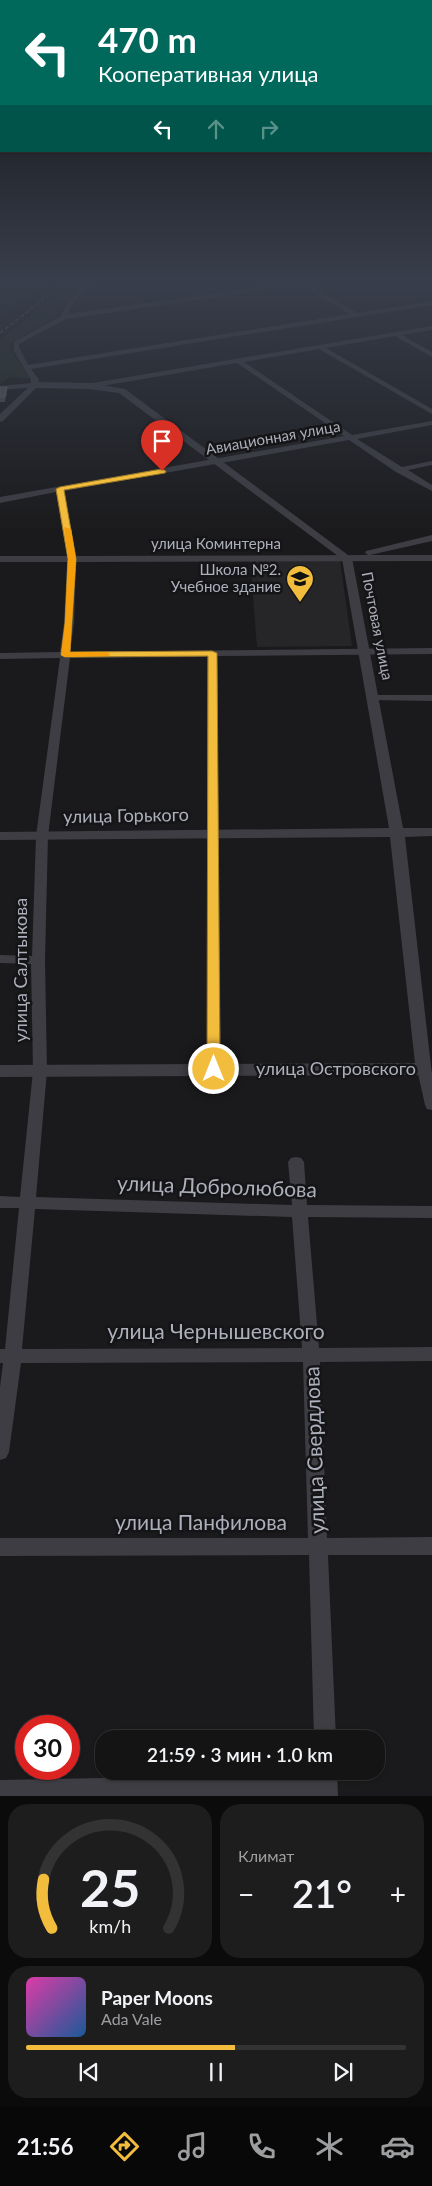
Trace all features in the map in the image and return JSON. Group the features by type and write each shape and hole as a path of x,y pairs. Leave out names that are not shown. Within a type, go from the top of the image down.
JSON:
{"street":[{"path":"0,419 34,385 35,380 28,367 35,366"},
{"path":"90,386 204,366"},
{"path":"245,366 399,470 432,489"},
{"path":"352,366 432,412"},
{"name":"Почтовая улица","path":"0,388 34,385 90,386 122,391 347,558 366,651 397,832 428,1069"},
{"name":"Авиационная улица","path":"0,500 432,423"},
{"path":"399,470 432,463"},
{"name":"улица Салтыкова","path":"0,1452 6,1356 27,1202 40,1071 38,960 42,836 69,623 72,559 60,489"},
{"path":"347,558 432,538"},
{"name":"улица Коминтерна","path":"0,559 432,558"},
{"path":"0,656 432,651"},
{"path":"212,653 214,1069"},
{"path":"374,698 432,698"},
{"name":"улица Горького","path":"0,836 432,832"},
{"path":"0,959 38,960"},
{"path":"428,1069 432,1105"},
{"name":"улица Островского","path":"0,1071 428,1069"},
{"name":"улица Свердлова","path":"296,1162 311,1353 325,1730"},
{"name":"улица Добролюбова","path":"0,1202 299,1211 432,1212"},
{"name":"улица Чернышевского","path":"6,1356 311,1353 432,1354"},
{"name":"улица Панфилова","path":"0,1547 432,1546"},
{"path":"0,1791 326,1784"}],"shaded area":[{"path":"0,366 22,366 31,379 9,377 0,385"},
{"name":"Школа №2. Учебное здание","path":"250,560 340,560 352,646 257,647"}],"building":[{"path":"0,387 7,387 5,397 0,397"}],"slow traffic":[{"path":"67,529 72,559 69,623 65,655 106,654"}],"place":[{"name":"Школа №2. Учебное здание","path":"300,603"}],"route":[{"path":"162,471 60,489 72,559 69,623 65,655 212,653 214,1069"}]}
